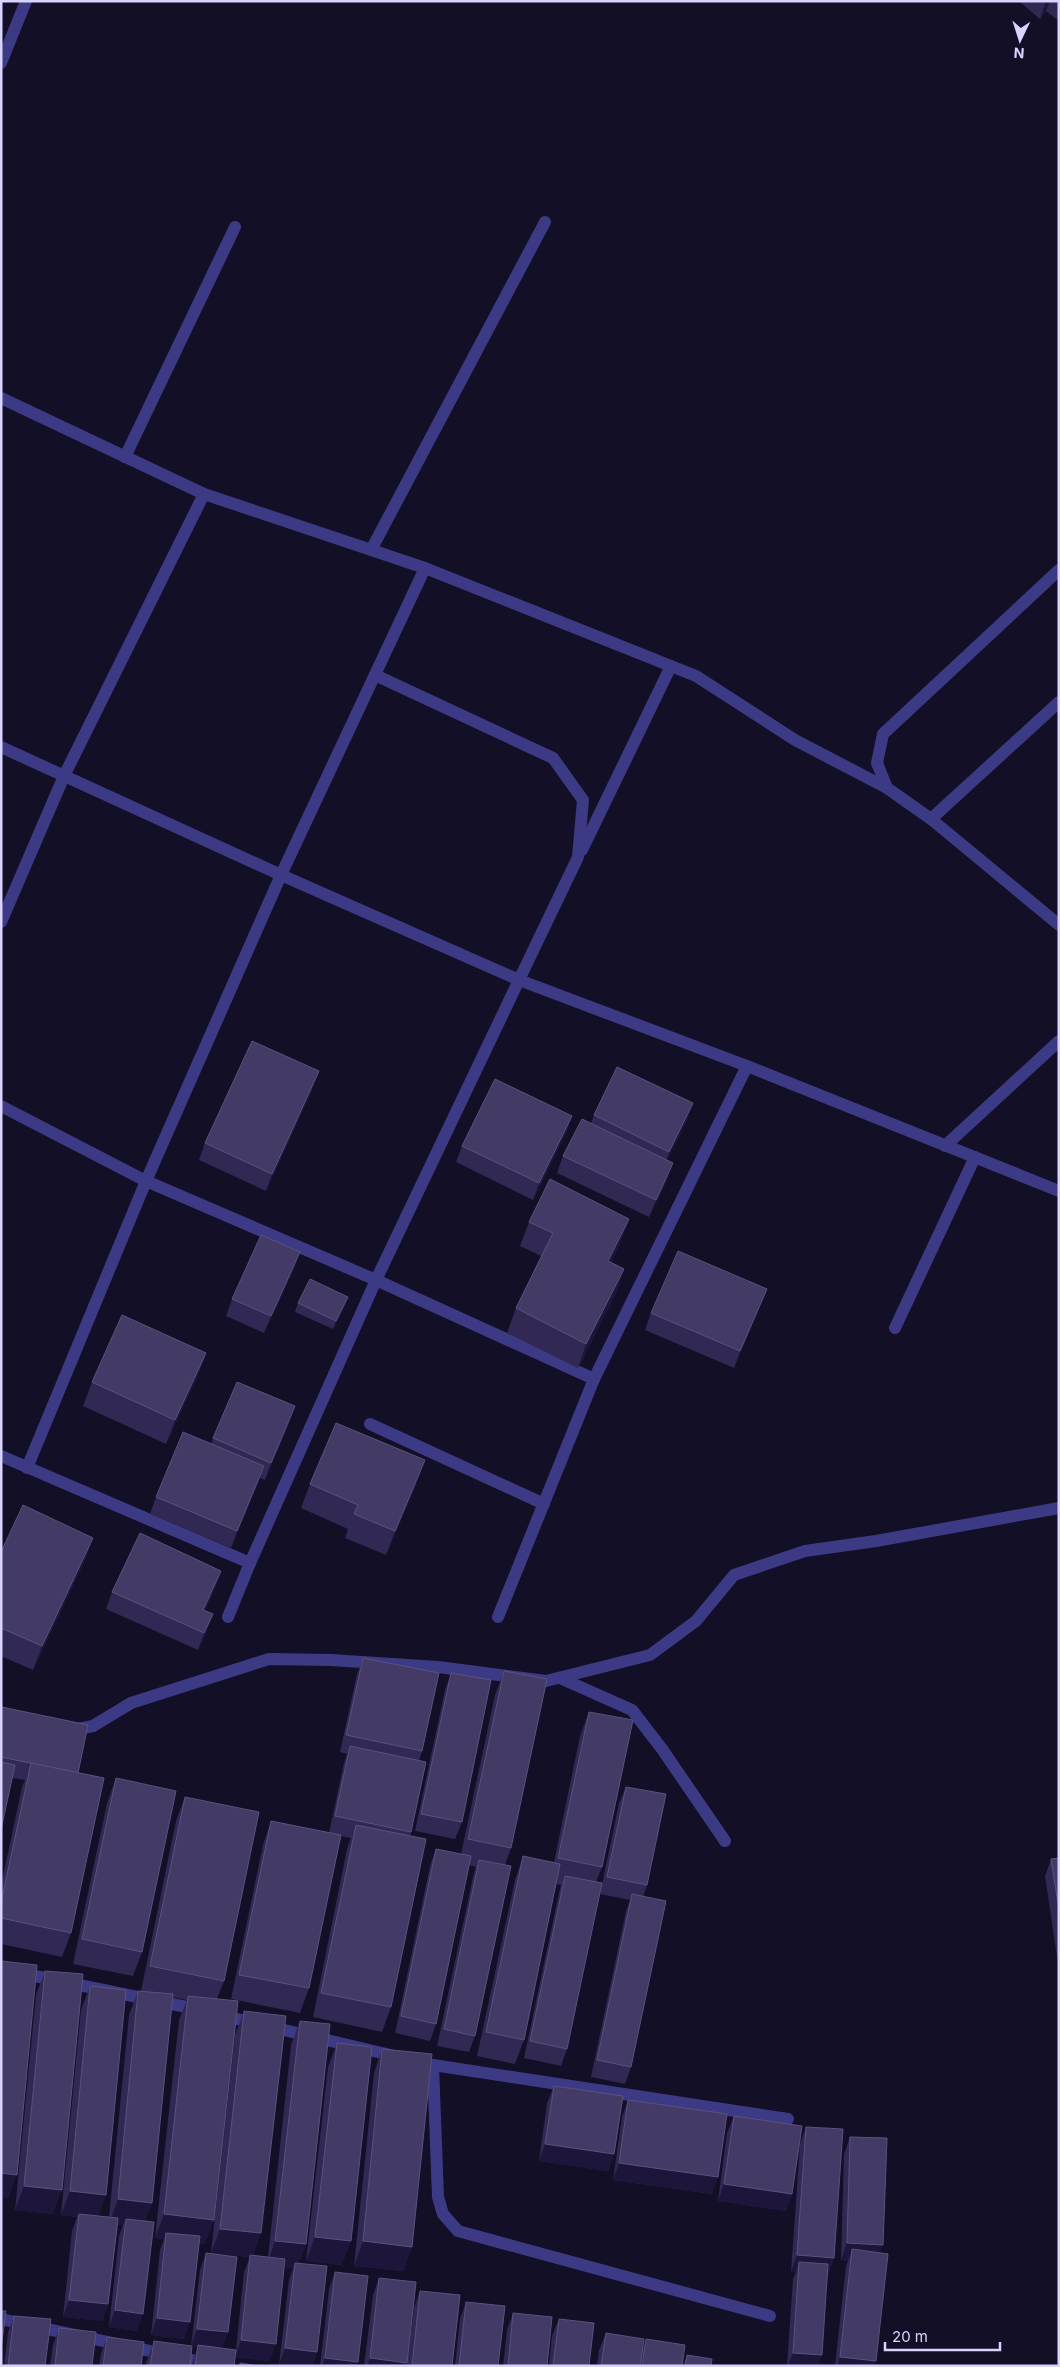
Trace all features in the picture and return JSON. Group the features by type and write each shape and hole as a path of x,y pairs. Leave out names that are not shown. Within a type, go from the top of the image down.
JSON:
{"street":[{"path":"1,63 26,1"},
{"path":"371,550 546,222"},
{"path":"125,457 235,227"},
{"path":"1,398 204,494 425,568 696,676 795,740 887,788 931,819 1059,925"},
{"path":"1,922 64,776 204,494"},
{"path":"28,1468 146,1181 281,875 425,568"},
{"path":"887,788 877,763 883,734 1059,570"},
{"path":"228,1617 250,1563 376,1280 671,666"},
{"path":"375,675 553,758 583,800 578,858"},
{"path":"931,819 1054,715 1059,702"},
{"path":"1,748 519,980 747,1066 1059,1191"},
{"path":"945,1146 1059,1041"},
{"path":"498,1617 594,1379 747,1066"},
{"path":"1,1106 146,1181 376,1280 594,1379"},
{"path":"895,1328 975,1157"},
{"path":"370,1424 544,1504"},
{"path":"1,1456 250,1563"},
{"path":"62,1732 93,1726 131,1702 269,1659 331,1660 438,1667 546,1681 560,1678 650,1655 696,1621 734,1575 805,1551 876,1541 1059,1508"},
{"path":"560,1678 632,1710 662,1749 725,1841"},
{"path":"1,1969 162,2001 433,2064 788,2119"},
{"path":"433,2064 438,2197 443,2214 458,2231 770,2316"},
{"path":"1,2319 220,2366"}],"building":[{"path":"252,1041 319,1071 272,1174 205,1143"},
{"path":"617,1067 693,1103 669,1152 594,1115"},
{"path":"495,1079 572,1116 539,1183 462,1146"},
{"path":"582,1119 673,1163 656,1200 563,1156"},
{"path":"550,1179 629,1219 608,1261 624,1269 586,1344 516,1308 553,1233 529,1222"},
{"path":"261,1235 300,1252 271,1316 232,1299"},
{"path":"678,1251 767,1289 740,1351 651,1313"},
{"path":"310,1279 348,1297 336,1321 298,1303"},
{"path":"122,1315 206,1353 175,1420 92,1382"},
{"path":"237,1382 295,1406 271,1463 213,1438"},
{"path":"336,1423 425,1460 395,1531 354,1514 358,1505 310,1484"},
{"path":"183,1432 264,1466 237,1531 156,1497"},
{"path":"23,1505 93,1538 42,1646 1,1628 1,1552"},
{"path":"140,1533 221,1571 203,1610 213,1614 204,1633 112,1592"},
{"path":"363,1658 439,1673 422,1751 346,1735"},
{"path":"504,1671 547,1679 511,1848 468,1839"},
{"path":"451,1673 491,1680 462,1822 421,1814"},
{"path":"2,1707 88,1725 78,1773 1,1757"},
{"path":"589,1712 633,1720 602,1867 558,1858"},
{"path":"350,1746 426,1762 411,1832 335,1816"},
{"path":"1,1762 15,1765 1,1830"},
{"path":"31,1763 104,1778 71,1933 1,1918 1,1903"},
{"path":"116,1778 176,1791 142,1952 82,1939"},
{"path":"626,1787 666,1794 647,1885 607,1877"},
{"path":"185,1797 259,1812 224,1981 150,1966"},
{"path":"271,1821 341,1835 309,1988 239,1975"},
{"path":"356,1825 426,1839 391,2007 321,1993"},
{"path":"436,1849 471,1856 436,2024 401,2016"},
{"path":"523,1856 560,1864 524,2040 486,2032"},
{"path":"1059,1858 1059,1910 1051,1859"},
{"path":"479,1860 511,1866 475,2036 444,2029"},
{"path":"565,1876 602,1883 567,2049 530,2041"},
{"path":"632,1894 666,1901 631,2067 597,2060"},
{"path":"1,1961 37,1965 17,2175 1,2173"},
{"path":"45,1971 83,1974 62,2190 24,2186"},
{"path":"90,1986 126,1990 106,2195 70,2191"},
{"path":"138,1991 173,1994 152,2203 118,2199"},
{"path":"188,1996 238,2001 214,2220 164,2214"},
{"path":"244,2011 286,2016 261,2233 220,2229"},
{"path":"300,2021 330,2024 306,2244 275,2241"},
{"path":"337,2043 372,2047 351,2241 315,2237"},
{"path":"382,2049 432,2054 412,2247 363,2241"},
{"path":"554,2086 623,2096 614,2154 545,2144"},
{"path":"628,2100 727,2114 718,2177 619,2163"},
{"path":"734,2116 802,2126 792,2194 724,2184"},
{"path":"806,2127 843,2129 834,2258 797,2255"},
{"path":"850,2137 887,2138 883,2245 847,2243"},
{"path":"79,2214 118,2218 108,2304 69,2300"},
{"path":"126,2219 154,2222 143,2314 115,2310"},
{"path":"166,2233 200,2236 190,2322 157,2318"},
{"path":"852,2249 888,2254 876,2361 840,2357"},
{"path":"206,2253 237,2257 228,2332 197,2329"},
{"path":"250,2255 285,2259 276,2344 241,2340"},
{"path":"799,2262 828,2264 822,2355 793,2353"},
{"path":"295,2263 327,2266 317,2352 285,2348"},
{"path":"335,2272 368,2276 358,2362 325,2358"},
{"path":"379,2278 416,2282 407,2363 370,2358"},
{"path":"420,2291 460,2295 452,2366 412,2366"},
{"path":"466,2302 505,2306 498,2366 459,2366"},
{"path":"1,2311 6,2311 1,2349"},
{"path":"513,2313 552,2317 547,2366 508,2366"},
{"path":"14,2316 51,2319 45,2366 8,2366"},
{"path":"559,2319 594,2323 589,2366 553,2366"},
{"path":"59,2328 96,2332 92,2366 55,2366"},
{"path":"606,2333 644,2339 640,2366 601,2366"},
{"path":"107,2337 144,2342 141,2366 103,2366"},
{"path":"646,2339 685,2345 682,2366 642,2366"},
{"path":"154,2341 192,2346 190,2366 150,2366"},
{"path":"198,2345 236,2350 234,2366 195,2366"},
{"path":"687,2355 712,2359 711,2366 685,2366"},
{"path":"240,2363 258,2366 240,2366"}]}
